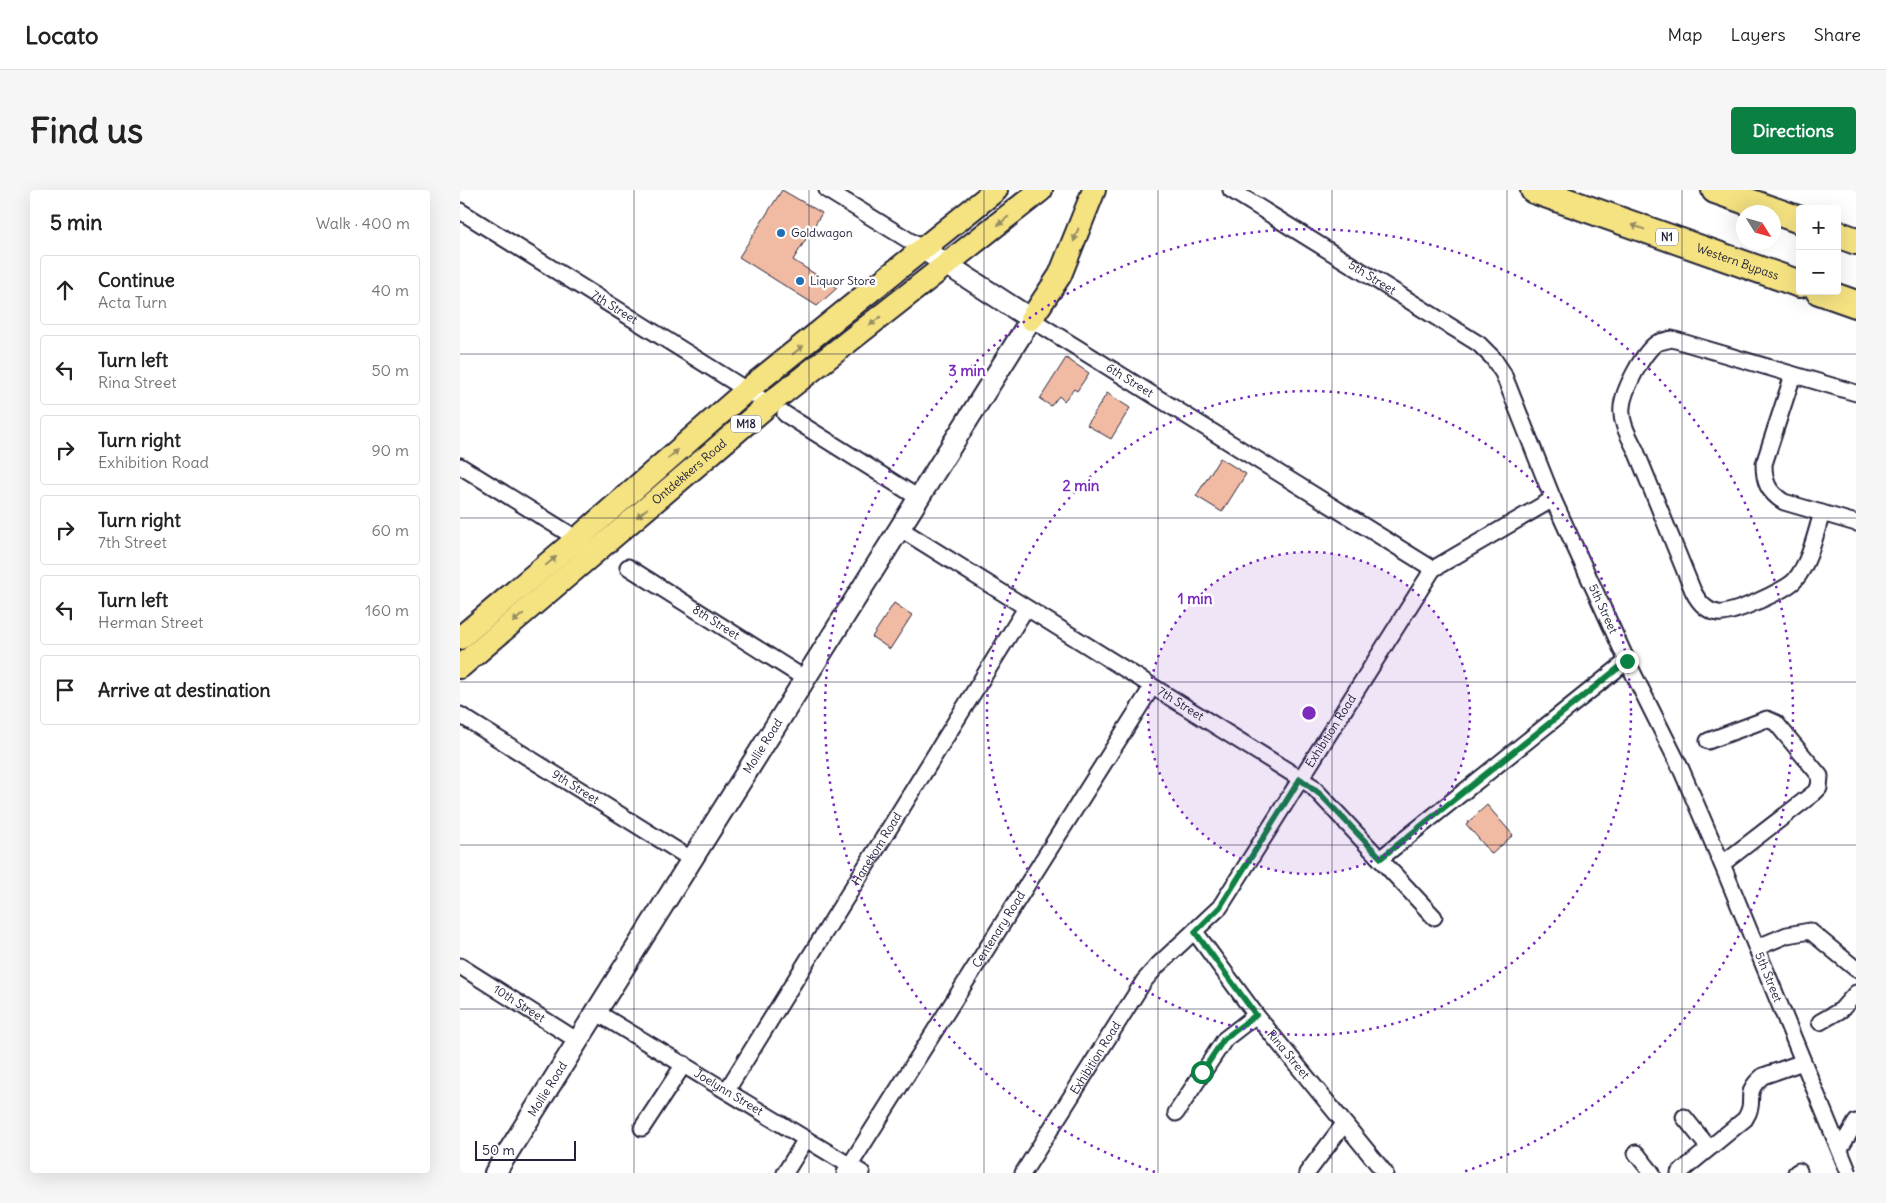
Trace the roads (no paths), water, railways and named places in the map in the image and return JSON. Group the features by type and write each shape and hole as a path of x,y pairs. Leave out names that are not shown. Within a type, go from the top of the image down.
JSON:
{"highway":[{"name":"Western Bypass","path":"1534,190 1796,283"},
{"path":"1715,190 1796,219"},
{"path":"1841,235 1856,241"},
{"path":"1830,295 1856,304"}],"main road":[{"name":"Ontdekkers Road","path":"460,638 577,539 747,390 996,190"},
{"name":"Ontdekkers Road","path":"460,667 598,551 777,409 949,264 1041,190"},
{"path":"1031,319 1060,276 1094,190"},
{"name":"6th Street","path":"923,250 949,264 1031,319"},
{"name":"Mollie Road","path":"495,1173 1031,319"}],"street":[{"name":"6th Street","path":"827,190 923,250"},
{"name":"5th Street","path":"1231,190 1479,344 1499,366 1510,385 1553,499 1627,661 1668,742 1758,947 1849,1173"},
{"name":"7th Street","path":"460,211 917,498"},
{"name":"6th Street","path":"1031,319 1434,569"},
{"path":"1822,513 1806,560 1794,581 1787,588 1734,610 1720,614 1712,612 1698,601 1693,591 1625,429 1622,408 1629,385 1647,356 1656,344 1672,339 1856,394"},
{"path":"1793,375 1764,464 1764,478 1775,496 1784,502 1856,523"},
{"path":"460,466 598,551"},
{"name":"Exhibition Road","path":"1023,1173 1144,981 1158,965 1220,907 1434,569 1553,499"},
{"name":"7th Street","path":"899,528 1300,779 1321,795 1434,917"},
{"name":"8th Street","path":"628,567 804,678"},
{"name":"Hanekom Road","path":"727,1090 1026,608"},
{"path":"1381,858 1627,661"},
{"name":"Centenary Road","path":"852,1170 1152,687"},
{"name":"9th Street","path":"460,715 691,859"},
{"path":"1708,741 1766,718 1776,723 1820,776 1819,788 1814,793 1722,864"},
{"name":"Rina Street","path":"1195,932 1256,1015 1386,1173"},
{"path":"1758,947 1787,934 1810,932 1856,969"},
{"name":"10th Street","path":"460,966 578,1041"},
{"path":"1820,1022 1841,1010 1856,993"},
{"name":"Joelynn Street","path":"596,1012 727,1090 852,1170"},
{"path":"1176,1113 1224,1039 1256,1015"},
{"path":"1679,1173 1698,1167 1709,1148 1745,1119 1751,1108 1750,1092 1758,1080 1763,1076 1803,1062"},
{"path":"642,1128 684,1064"},
{"path":"1684,1117 1709,1148"},
{"path":"1840,1149 1856,1122"},
{"path":"1307,1173 1344,1124"},
{"path":"784,1173 806,1139"},
{"path":"1636,1153 1652,1173"}],"place":[{"name":"Goldwagon","path":"781,233"},
{"name":"Liquor Store","path":"800,281"}]}
